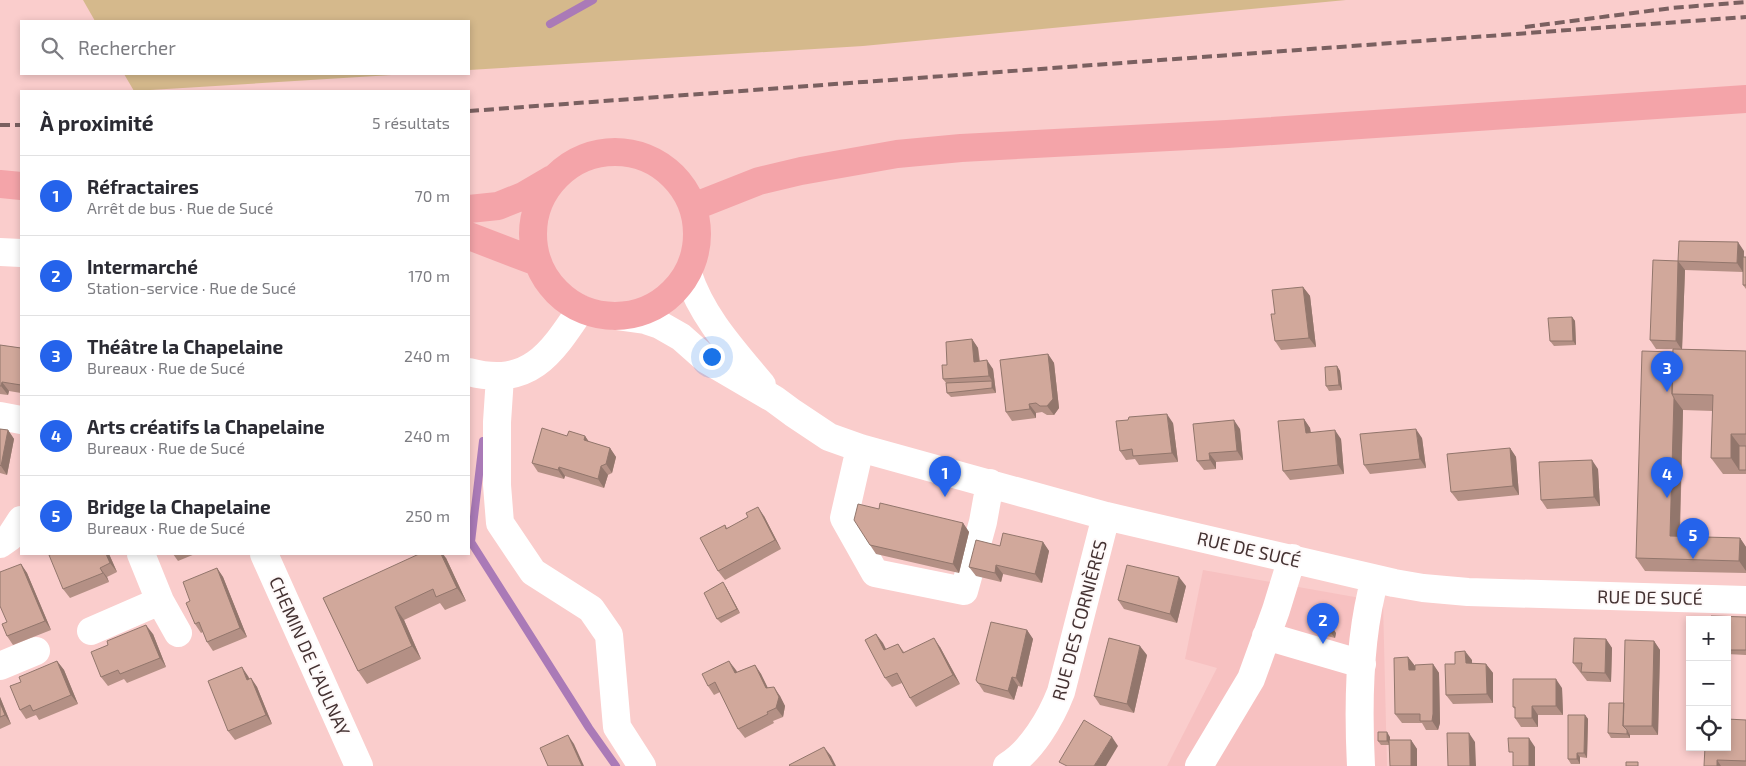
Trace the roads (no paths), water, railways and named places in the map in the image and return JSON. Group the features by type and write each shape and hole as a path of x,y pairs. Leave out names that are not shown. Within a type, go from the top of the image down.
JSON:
{"main road":[{"path":"693,207 759,182 801,170 915,152 1246,133 1746,98"},
{"path":"608,151 624,152 638,154 653,160 678,180 693,207 697,223 698,241 688,274 678,288 665,300 650,309 634,314 616,316 598,315 581,309 566,301 554,290 537,262 533,237 535,212 546,189 553,179 565,168 592,154 608,151"},
{"path":"470,209 498,206 522,196 553,179"},
{"path":"0,184 20,186"},
{"path":"470,236 537,262"}],"street":[{"path":"0,252 20,253"},
{"name":"RUE DE SUCÉ","path":"688,274 701,305 725,340 774,399"},
{"path":"470,372 500,377 524,371 551,351 581,309"},
{"name":"RUE DE SUCÉ","path":"616,316 645,320 660,325 681,338 707,360 774,399 830,437 860,448 1106,516 1292,558 1374,579 1423,588 1468,592 1746,600"},
{"path":"500,377 497,422 497,485 500,523 533,572 592,609 609,635 617,727 642,766"},
{"path":"0,416 20,420"},
{"path":"860,448 844,518 874,573 964,591 983,522 990,483"},
{"name":"RUE DES CORNIÈRES","path":"1007,766 1029,748 1055,707 1061,692 1106,516"},
{"path":"0,544 10,537 20,522"},
{"path":"141,555 160,601 178,633"},
{"name":"CHEMIN DE L'AULNAY","path":"264,555 352,764"},
{"path":"1199,766 1251,678 1292,558"},
{"path":"1361,766 1359,723 1362,664 1367,606 1374,579"},
{"path":"91,631 160,601"},
{"path":"1266,636 1362,664"},
{"path":"2,661 36,651"}],"waterway":[{"path":"550,24 593,0"},
{"path":"483,441 471,542 589,728 616,766"}],"railway":[{"path":"1525,27 1672,8 1746,2"},
{"path":"470,111 1746,17"},
{"path":"0,125 20,125"}],"place":[{"name":"Théâtre la Chapelaine","path":"1667,392"},
{"name":"Réfractaires","path":"945,497"},
{"name":"Arts créatifs la Chapelaine","path":"1667,498"},
{"name":"Bridge la Chapelaine","path":"1693,559"},
{"name":"Intermarché","path":"1323,644"}]}
